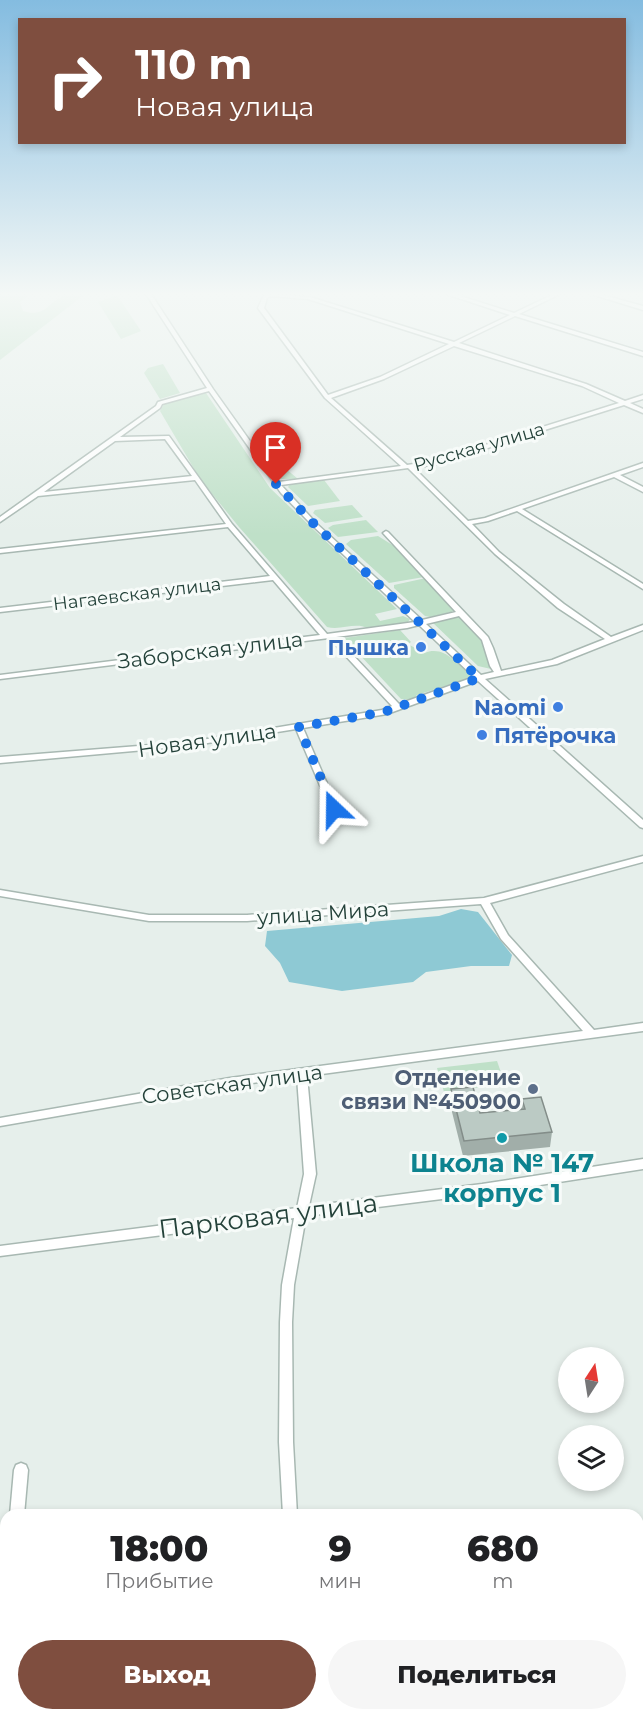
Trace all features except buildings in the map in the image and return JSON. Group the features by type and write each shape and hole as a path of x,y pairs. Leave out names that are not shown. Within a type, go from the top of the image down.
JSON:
{"street":[{"path":"200,374 276,484 315,525 479,678 643,825"},
{"path":"310,374 327,397 408,467 497,553 561,606 611,640"},
{"path":"327,397 390,374"},
{"path":"550,374 584,385 643,411"},
{"path":"0,520 158,407 160,403 210,389"},
{"name":"Русская улица","path":"276,484 435,463 643,397"},
{"path":"112,439 167,437 230,525 273,578 398,708"},
{"path":"467,523 517,509 643,465"},
{"path":"615,475 643,490"},
{"path":"37,494 195,478"},
{"path":"517,509 643,587"},
{"path":"0,552 230,525"},
{"path":"386,533 490,647 494,668 500,674"},
{"name":"Нагаевская улица","path":"0,610 273,578"},
{"name":"Заборская улица","path":"0,677 407,626 461,613"},
{"name":"Новая улица","path":"0,760 189,744 384,712 479,678 554,662 643,627"},
{"path":"299,727 334,809"},
{"name":"улица Мира","path":"0,893 149,918 258,917 484,901 643,859"},
{"path":"484,901 504,937 592,1034"},
{"name":"Советская улица","path":"0,1122 157,1093 643,1027"},
{"path":"290,1509 286,1442 288,1285 310,1174 302,1073"},
{"name":"Парковая улица","path":"0,1251 482,1189 643,1164"},
{"path":"18,1509 21,1470"}],"green space":[{"path":"145,374 169,374 180,393 160,399"},
{"path":"206,393 270,488 397,609 375,614 380,621 403,616 410,619 408,622 367,628 362,626 327,627 200,479 160,411 164,404"},
{"path":"266,448 298,479 281,479 272,468 275,465 268,462 259,450"},
{"path":"324,480 340,501 308,506 288,487 290,484"},
{"path":"352,505 363,517 325,523 313,513 315,510"},
{"path":"366,520 378,532 338,537 328,528 333,525"},
{"path":"378,536 394,546 424,577 389,583 346,544 351,540"},
{"path":"426,578 455,611 430,617 425,616 394,588 394,585"},
{"path":"459,615 485,646 491,669 478,666 431,621"},
{"path":"400,630 411,642 408,644 424,653 438,651 449,656 470,674 470,678 417,695 412,700 401,699 344,638"},
{"path":"497,1061 505,1084 444,1092 437,1068"}],"water":[{"path":"461,909 478,912 512,955 509,966 471,966 426,972 413,982 342,991 289,982 280,963 265,946 267,931 439,916"}],"place":[{"name":"Пышка","path":"421,647"},
{"name":"Naomi","path":"558,707"},
{"name":"Пятёрочка","path":"482,735"},
{"name":"Отделение связи №450900","path":"533,1089"},
{"name":"Школа № 147 корпус 1","path":"502,1138"}],"route":[{"path":"276,484 315,525 479,678 384,712 299,727 334,809"}]}
